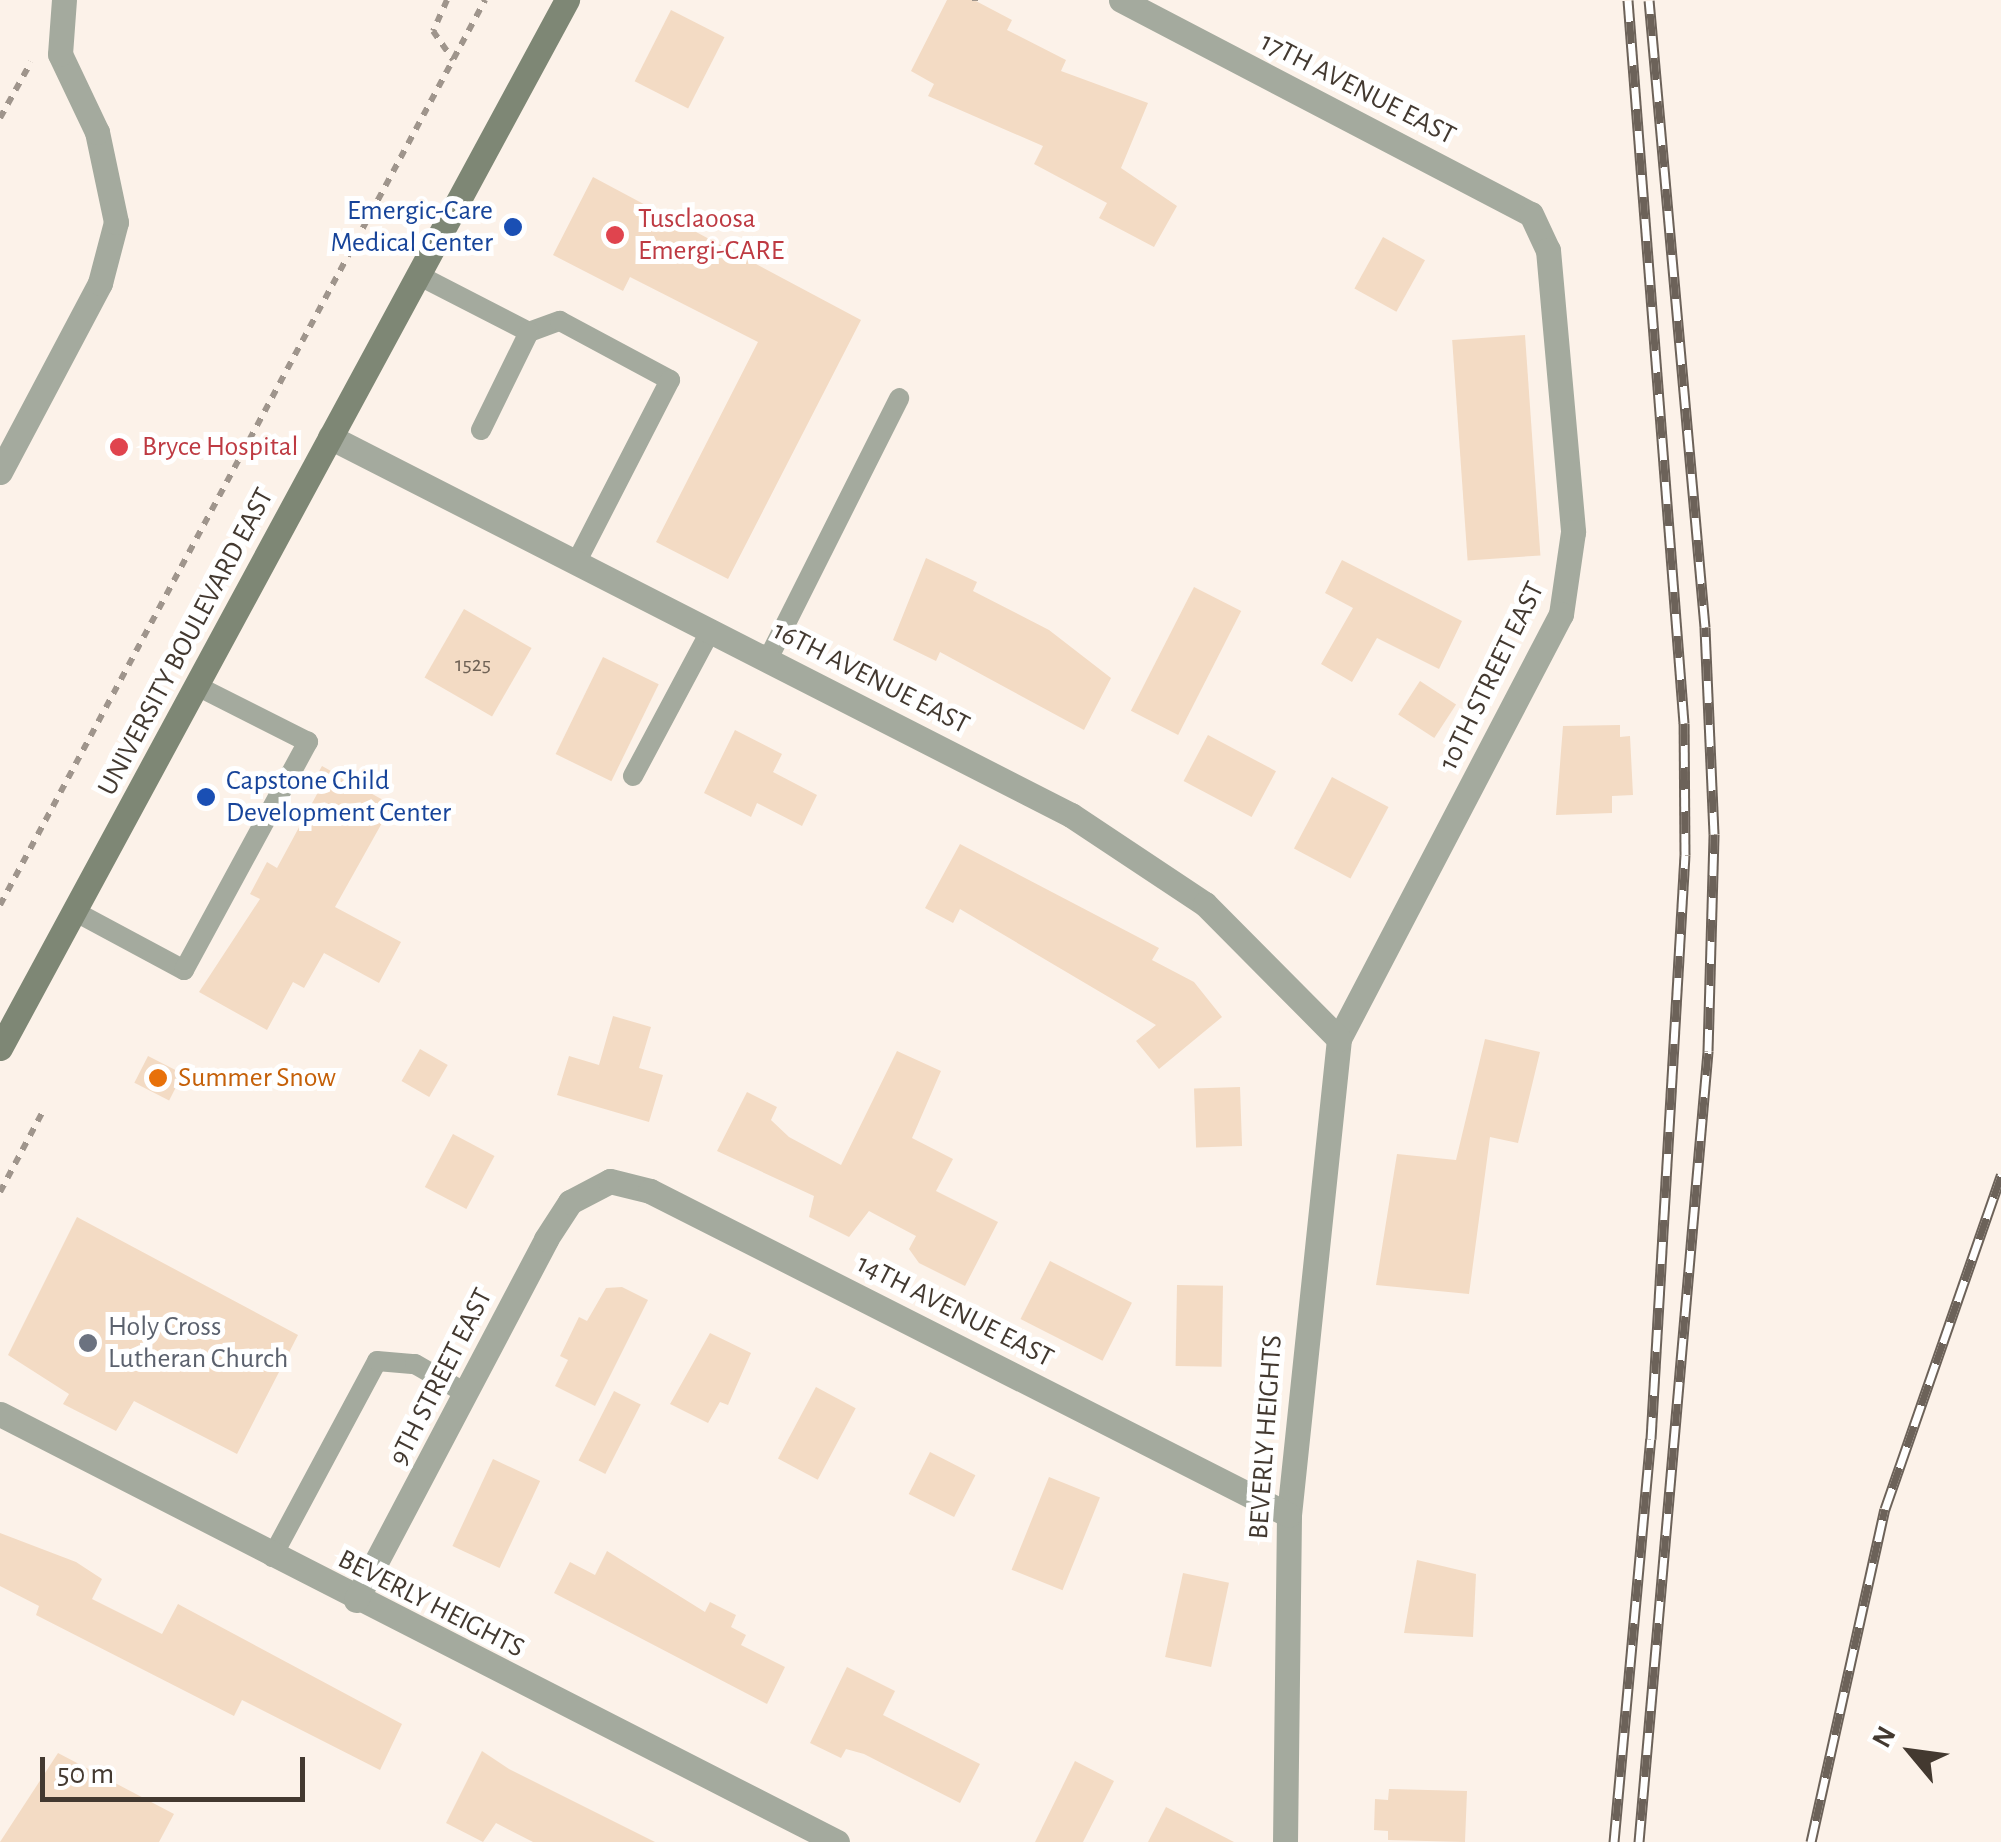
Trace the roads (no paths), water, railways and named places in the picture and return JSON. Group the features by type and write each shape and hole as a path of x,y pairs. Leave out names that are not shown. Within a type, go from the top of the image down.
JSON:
{"main road":[{"name":"UNIVERSITY BOULEVARD EAST","path":"0,1048 567,0"}],"street":[{"path":"0,472 100,283 116,222 97,132 60,54 64,0"},
{"name":"17TH AVENUE EAST","path":"1121,0 1517,203 1542,228 1548,250"},
{"name":"10TH STREET EAST","path":"1338,1039 1573,578 1548,250"},
{"name":"16TH AVENUE EAST","path":"330,438 1086,825 1205,904 1338,1039"},
{"name":"BEVERLY HEIGHTS","path":"1285,1842 1289,1515 1338,1039"},
{"name":"14TH AVENUE EAST","path":"590,1191 610,1181 650,1190 1289,1515"},
{"name":"9TH STREET EAST","path":"356,1600 546,1239 590,1191"},
{"name":"BEVERLY HEIGHTS","path":"0,1414 356,1600 837,1842"}],"lane":[{"path":"418,275 529,332"},
{"path":"481,430 529,332 560,321 670,380 576,562"},
{"path":"768,659 899,398"},
{"path":"633,776 711,630"},
{"path":"74,911 184,970 308,742 196,686"},
{"path":"272,1557 377,1361 415,1364 467,1394"}],"railway":[{"path":"1614,1842 1651,1439 1685,855 1684,723 1628,0"},
{"path":"1639,1842 1708,1051 1714,834 1705,627 1649,0"},
{"path":"1811,1842 1885,1509 2001,1175"}],"place":[{"name":"Emergic-Care Medical Center","path":"513,227"},
{"name":"Tusclaoosa Emergi-CARE","path":"615,235"},
{"name":"Bryce Hospital","path":"119,447"},
{"name":"Capstone Child Development Center","path":"206,797"},
{"name":"Summer Snow","path":"158,1078"},
{"name":"Holy Cross Lutheran Church","path":"88,1343"}]}
